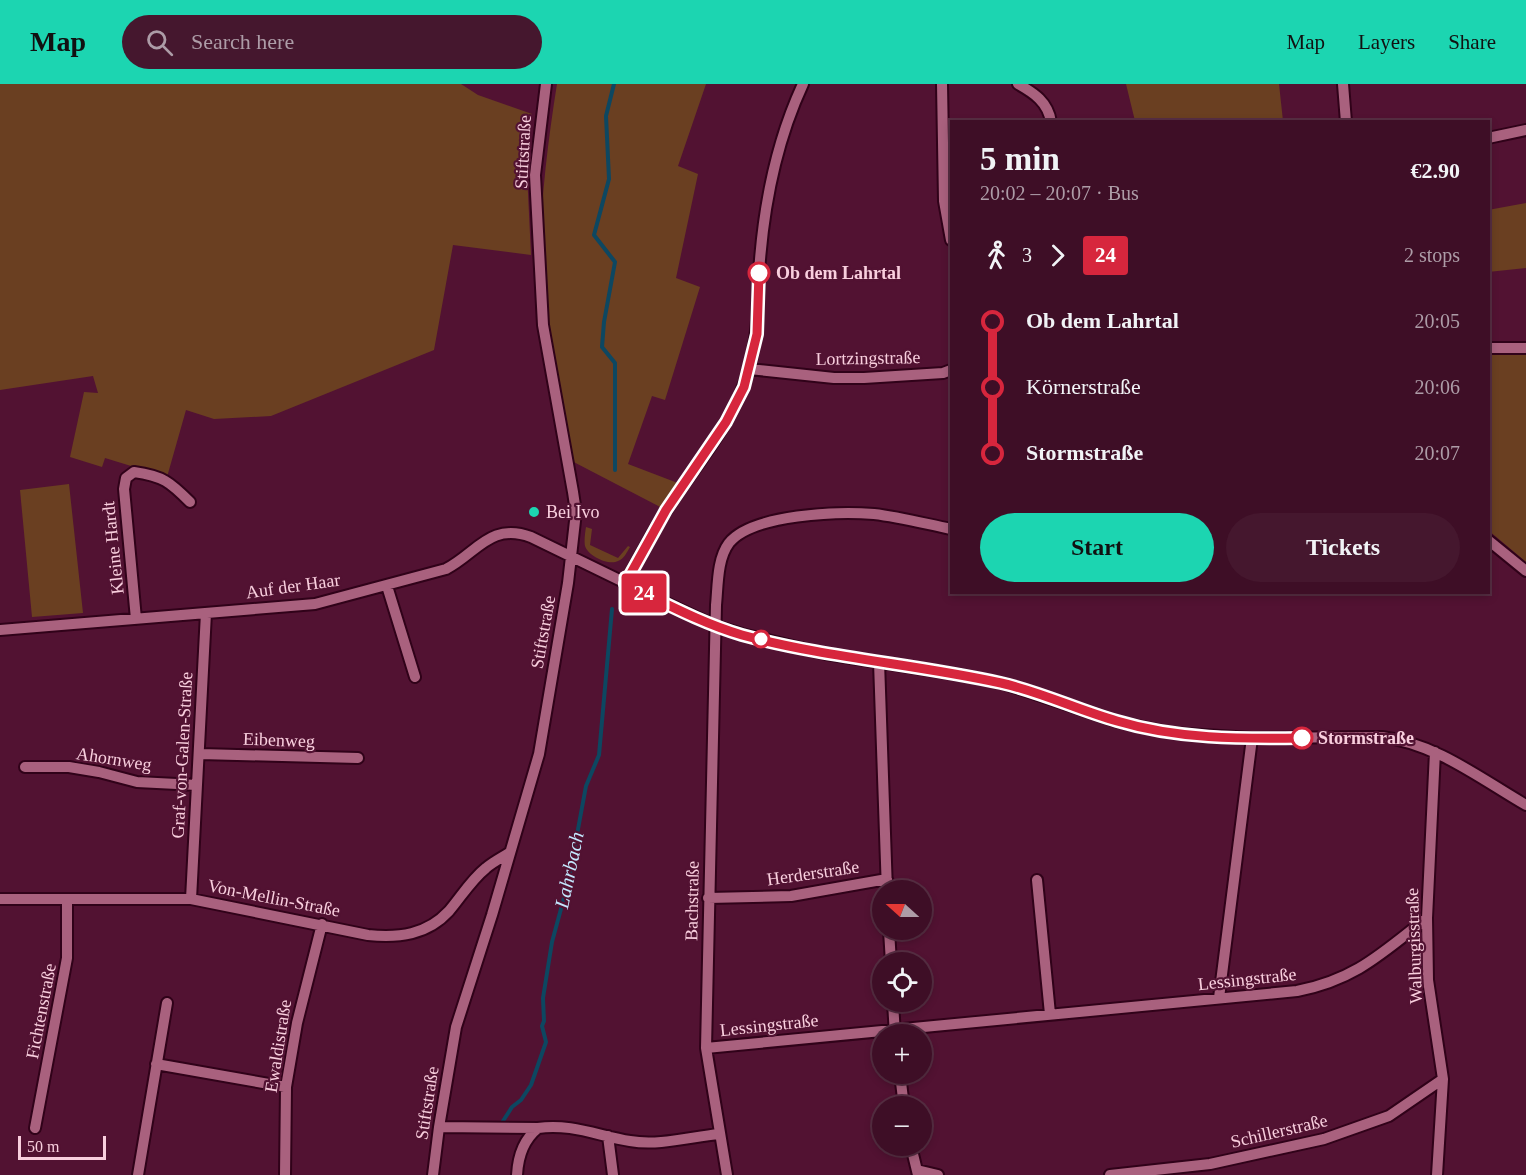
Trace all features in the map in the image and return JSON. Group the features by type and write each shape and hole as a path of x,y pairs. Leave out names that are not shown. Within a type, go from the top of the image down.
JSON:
{"street":[{"name":"Stiftstraße","path":"433,1175 456,1027 492,915 538,753 572,557 576,512 543,326 535,175 546,84"},
{"path":"625,584 666,510 726,422 744,387 757,334 759,273 769,195 783,141 803,84"},
{"path":"942,84 945,201 950,234"},
{"path":"1018,84 1042,100 1047,107 1050,120"},
{"path":"1343,84 1346,120"},
{"path":"1490,138 1526,130"},
{"path":"1490,348 1526,348"},
{"name":"Lortzingstraße","path":"749,369 834,378 943,373 950,370"},
{"name":"Kleine Hardt","path":"136,618 124,489 126,478 134,472 171,482 190,502"},
{"name":"Bachstraße","path":"727,1175 706,1048 716,605 723,552 743,531 772,519 851,513 890,517 950,529"},
{"name":"Auf der Haar","path":"0,630 315,604 446,569 462,560 488,538 505,533 522,534 716,626 742,634 815,651 1005,684 1119,722 1152,729 1206,736 1252,738 1382,737 1398,739 1435,752 1526,805"},
{"path":"1490,542 1526,571"},
{"path":"387,585 415,677"},
{"name":"Graf-von-Galen-Straße","path":"191,899 206,613"},
{"path":"879,662 887,879"},
{"path":"1219,998 1252,738"},
{"name":"Walburgisstraße","path":"1435,752 1426,918 1428,980 1443,1079 1437,1175"},
{"name":"Eibenweg","path":"200,754 358,758"},
{"name":"Ahornweg","path":"25,767 69,767 137,782 197,784"},
{"name":"Von-Mellin-Straße","path":"0,898 191,899 368,935 388,937 416,933 432,925 448,912 485,868 509,853"},
{"name":"Herderstraße","path":"708,898 791,896 887,879"},
{"path":"1037,880 1050,1014"},
{"name":"Fichtenstraße","path":"35,1128 67,958 67,899"},
{"name":"Lessingstraße","path":"932,1028 1050,1014 1297,991 1334,982 1373,960 1426,918"},
{"name":"Ewaldistraße","path":"285,1175 286,1088 299,1014 322,924"},
{"path":"138,1175 167,1003"},
{"name":"Lessingstraße","path":"706,1048 872,1034"},
{"path":"156,1064 286,1088"},
{"name":"Schillerstraße","path":"1110,1175 1210,1164 1324,1138 1389,1116 1443,1079"},
{"path":"439,1127 538,1128 552,1126 650,1143 719,1134"},
{"path":"517,1175 521,1150 528,1136 538,1128"},
{"path":"608,1136 613,1175"},
{"path":"914,1156 918,1173 938,1175"}],"shaded area":[{"path":"0,84 461,84 478,95 532,114 527,173 531,255 453,245 434,350 271,416 214,419 186,410 167,477 105,458 102,467 70,457 84,392 98,393 93,376 0,390"},
{"path":"557,84 706,84 678,166 698,174 676,278 700,287 665,400 652,396 628,464 683,485 666,510 566,458 546,343 540,268 542,206"},
{"path":"1126,84 1279,84 1283,120 1135,120"},
{"path":"1526,203 1526,268 1490,272 1490,210"},
{"path":"1526,354 1526,562 1490,532 1490,355"},
{"path":"69,484 83,613 32,617 20,490"},
{"path":"586,527 592,529 590,545 618,558 628,546 630,547 624,557 618,561 609,562 590,553 585,546"}],"waterway":[{"name":"Lahrbach","path":"614,84 606,116 609,179 594,235 615,262 604,322 602,347 615,363 615,470"},
{"name":"Lahrbach","path":"503,1121 531,1085 546,1042 542,1026 544,1021 543,998 552,942 568,883 586,786 599,755 612,609"}],"bus line":[{"name":"24","path":"759,273 757,334 744,387 726,422 666,510 625,584 716,626 742,634 826,654 1005,684 1119,722 1173,733 1206,736 1302,738"}],"place":[{"name":"Ob dem Lahrtal","path":"759,273"},
{"name":"Bei Ivo","path":"534,512"},
{"name":"Stormstraße","path":"1302,738"}]}
